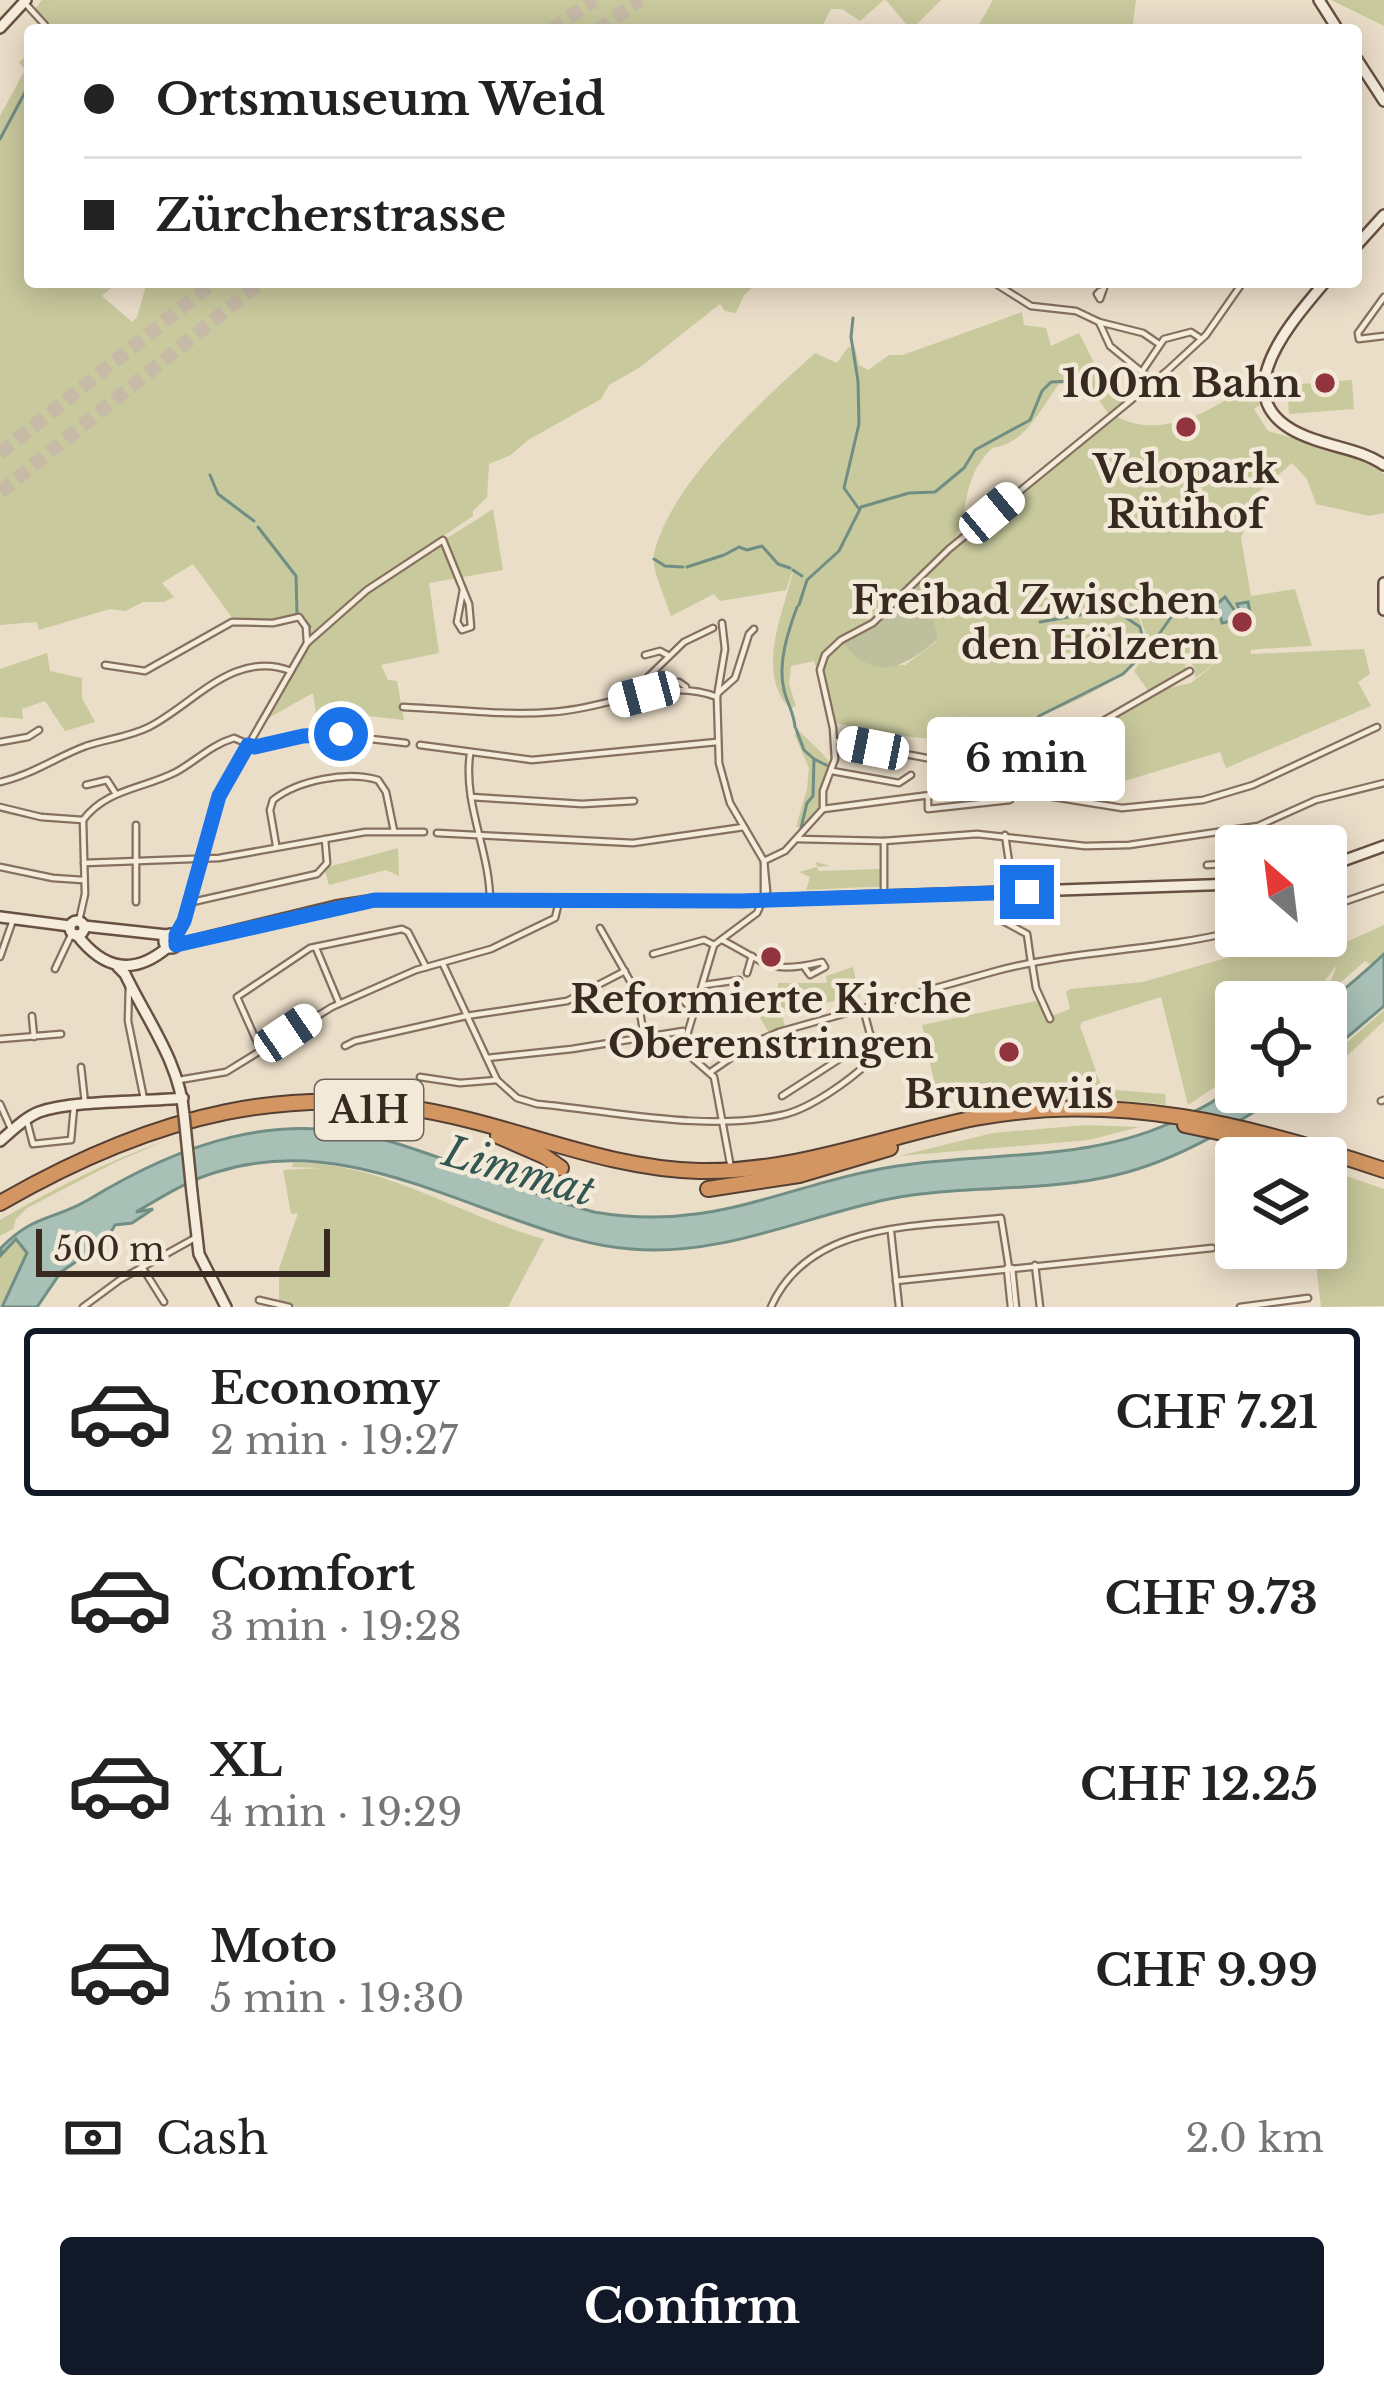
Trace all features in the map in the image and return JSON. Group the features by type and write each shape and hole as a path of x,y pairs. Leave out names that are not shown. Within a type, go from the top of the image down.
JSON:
{"highway":[{"name":"A1H","path":"0,1203 145,1132 224,1111 292,1102 356,1101 414,1108 600,1157 698,1171 802,1161 1002,1114 1090,1108 1259,1131 1384,1170"},
{"name":"A1H","path":"0,1213 116,1152 182,1129 304,1109 366,1110 422,1118 616,1169 701,1179 790,1172 1015,1120 1149,1115 1245,1137"},
{"path":"498,1136 561,1168"},
{"path":"709,1190 799,1175 906,1143"},
{"name":"A1H","path":"1347,1167 1384,1179"}],"main road":[{"path":"0,28 25,1"},
{"path":"1362,67 1384,101"},
{"path":"1362,238 1384,215"},
{"path":"1320,288 1272,350 1265,369 1265,394 1278,417 1295,432 1363,453 1384,465"},
{"path":"1384,583 1384,610"},
{"path":"1347,859 1384,845"},
{"path":"0,919 198,938 356,902 741,901 765,896 776,900 1215,884"},
{"path":"78,928 91,953 128,975 179,1080 195,1238 226,1307"},
{"path":"128,975 173,938"},
{"path":"0,1141 44,1111 183,1098"}],"street":[{"path":"1002,288 1031,306 1076,311 1143,333 1159,344"},
{"path":"764,861 785,851 823,809 835,741 820,670 825,655 841,640 873,623 949,549 1154,382 1206,335 1239,288"},
{"path":"1384,298 1361,323 1359,338 1384,336"},
{"path":"1099,322 1110,346 1154,382"},
{"path":"1143,370 1159,344 1187,332 1200,338"},
{"path":"198,938 173,938 219,796 307,643 367,590 443,540 463,590 472,620 469,629 462,630 457,622 463,590"},
{"path":"105,664 136,672 151,669 237,621 266,624 299,617 306,627 307,643"},
{"path":"722,623 725,649 717,695 724,787 764,861 765,896 714,945 686,1030 687,1052 712,1071 730,1163"},
{"path":"713,628 684,642 648,680 653,686 679,682 717,695"},
{"path":"717,695 735,678 754,629"},
{"path":"646,655 660,651 669,656"},
{"path":"0,782 28,775 87,746 149,727 236,672 264,665 291,671"},
{"path":"997,787 1190,671"},
{"path":"403,707 554,712 686,687"},
{"path":"823,809 997,787 1122,808 1203,800 1253,784 1377,727"},
{"path":"0,742 39,730"},
{"path":"55,970 78,928 85,880 83,820 94,806 176,772 224,741 237,738 255,747 328,734 406,743"},
{"path":"835,741 938,760 928,809 1010,800 1013,790"},
{"path":"420,746 545,760 718,742"},
{"path":"470,754 471,797 489,863 490,901"},
{"path":"832,771 899,783 911,775"},
{"path":"86,785 107,780 116,794"},
{"path":"276,847 270,810 273,800 293,788 323,780 378,780 386,792 394,831"},
{"path":"797,839 1005,836 1085,846 1143,844 1258,826 1316,800 1384,783"},
{"path":"471,797 582,804 634,801"},
{"path":"0,807 83,820"},
{"path":"136,825 136,902"},
{"path":"437,833 627,843 744,827"},
{"path":"84,862 200,860 325,839 424,832"},
{"path":"1005,836 1009,892 1001,920 1027,934 1036,988 1050,1019"},
{"path":"188,903 321,872 327,863 325,839"},
{"path":"884,841 884,896"},
{"path":"1207,865 1215,865"},
{"path":"0,867 85,880"},
{"path":"1347,901 1384,889"},
{"path":"741,901 748,916"},
{"path":"179,1080 217,1076 339,1004 426,968 491,949 550,921 557,915 559,902"},
{"path":"0,957 13,920"},
{"path":"600,928 637,993 644,1036"},
{"path":"262,1051 237,997 293,957 395,929 408,932 426,968"},
{"path":"712,1071 767,1036 1032,962 1215,936"},
{"path":"653,954 704,940 714,945"},
{"path":"722,940 767,967 805,968"},
{"path":"316,947 339,1004"},
{"path":"747,973 752,956"},
{"path":"442,964 497,1080 517,1098 537,1104 720,1121 781,1115 799,1109 867,1064 873,1054 872,1038 863,1008"},
{"path":"345,1046 466,1016 567,1001 625,971"},
{"path":"128,975 128,1021 144,1099"},
{"path":"704,985 740,980"},
{"path":"669,999 683,1000 694,1011"},
{"path":"32,1016 34,1036"},
{"path":"487,1058 686,1030"},
{"path":"0,1039 61,1034"},
{"path":"782,1096 872,1038"},
{"path":"27,1119 33,1144 71,1140 80,1107 81,1067"},
{"path":"420,1077 460,1084 497,1080"},
{"path":"0,1104 12,1131"},
{"path":"771,1307 790,1275 818,1251 843,1240 1001,1218 1014,1307"},
{"path":"891,1232 899,1307"},
{"path":"83,1307 195,1238"},
{"path":"896,1282 1213,1248"},
{"path":"1035,1265 1040,1307"},
{"path":"142,1267 164,1302"},
{"path":"1240,1307 1308,1298"},
{"path":"259,1300 290,1307"}],"green space":[{"path":"42,0 884,0 860,21 842,9 831,9 823,24 47,24 34,10"},
{"path":"886,0 941,0 917,24 906,24"},
{"path":"993,0 1136,0 1133,24 979,24"},
{"path":"1331,0 1384,0 1384,26"},
{"path":"24,72 24,288 111,288 102,296 132,322 145,288 752,288 736,313 725,311 720,304 639,368 609,385 601,399 489,464 487,497 473,516 353,597 309,638 306,623 295,615 275,621 233,619 193,564 162,583 174,597 164,602 143,602 125,611 110,609 39,630 37,622 0,625 0,116"},
{"path":"1022,312 1024,325 1046,328 1051,346 1079,333 1096,367 1123,403 1108,413 1083,378 1075,385 1059,384 1023,432 992,448 982,460 951,546 1114,415 1130,422 1163,425 1212,408 1241,390 1253,407 1243,389 1251,384 1260,405 1254,409 1268,431 1365,459 1384,474 1384,513 1369,516 1316,504 1307,479 1292,463 1242,510 1245,528 1241,538 1251,596 1295,589 1312,646 1251,650 1251,654 1364,649 1370,674 1358,682 1371,706 1226,768 1220,752 1069,798 1006,786 1066,746 1069,751 1081,745 1077,737 1160,690 1191,683 1222,658 1195,678 1195,668 1184,655 1186,671 1149,692 1134,671 1150,648 1136,603 1146,647 1134,663 1087,695 994,731 932,739 834,723 814,661 791,666 789,684 796,706 790,709 779,694 773,659 794,567 786,590 720,601 714,594 671,616 654,554 678,499 698,472 745,419 815,353 837,363 848,347 855,348 859,365 868,370 889,355 903,355","holes":["923,585 937,641 905,665 867,664 856,637 876,627"]},
{"path":"1352,380 1354,409 1289,414 1287,385"},
{"path":"493,509 503,570 429,583 439,653 381,665 388,680 397,681 404,720 358,715 354,707 316,713 313,693 265,720 300,656 323,627 368,589"},
{"path":"918,582 923,584 938,639 890,667 867,664 855,656 843,643 877,626"},
{"path":"47,653 50,671 82,678 82,698 95,722 65,731 45,701 22,709 23,719 0,717 0,669"},
{"path":"797,729 832,767 819,810 802,828 796,827 809,768 795,736"},
{"path":"999,736 1009,763 1006,778 938,793 942,753"},
{"path":"398,848 399,876 386,870 329,885 328,867"},
{"path":"817,867 819,871 881,869 881,887 806,890 810,877 799,872"},
{"path":"1384,925 1384,954 1371,965 1365,961 1342,981 1331,981 1337,965 1324,981 1215,981 1215,1087 1188,1105 1161,997 1082,1022 1096,1071 1038,1093 1081,1089 1085,1095 1093,1092 1089,1078 1097,1075 1103,1089 1165,1094 1166,1105 1066,1101 966,1112 959,1089 949,1084 935,1086 922,1025 1036,1001 1049,1017 1070,1009 1066,992 1070,989 1143,982 1230,957 1347,957 1347,942"},
{"path":"853,967 862,1006 857,1007 853,997 782,1012 785,1029 769,1033 750,1001 778,998 778,983 827,983 826,976"},
{"path":"1384,1010 1384,1021 1347,1055 1347,1043"},
{"path":"1086,1125 1139,1127 1089,1140 899,1156 993,1133"},
{"path":"165,1141 27,1208 13,1229 0,1236 0,1220 101,1167"},
{"path":"293,1163 326,1165 390,1180 544,1239 508,1307 298,1307 279,1302 279,1269 298,1213 291,1214 283,1170 320,1168 292,1167"},
{"path":"1347,1176 1384,1189 1384,1306 1321,1307 1316,1269 1347,1269"},
{"path":"14,1239 20,1240 27,1253 0,1307 0,1256"}],"shaded area":[{"path":"1225,597 1235,611 1237,604 1248,602 1251,617 1222,623 1220,614 1212,618 1207,612"},
{"path":"1384,954 1384,1006 1347,1037 1347,986"},
{"name":"Limmat","path":"1215,1100 1215,1113 1252,1113 1205,1141 1116,1175 889,1199 730,1241 664,1250 584,1241 365,1170 329,1163 255,1163 175,1189 136,1212 153,1209 132,1223 115,1225 106,1241 61,1272 37,1307 2,1307 27,1253 16,1239 0,1256 1,1248 23,1229 158,1163 231,1137 306,1128 345,1131 411,1148 594,1212 637,1217 713,1211 897,1166 1079,1149 1149,1132"}],"waterway":[{"path":"0,139 24,94"},
{"path":"853,318 859,424 844,488 859,509"},
{"path":"799,605 807,580 839,551 861,507 909,493 935,492 964,468 975,450 1030,420 1051,382 1073,381"},
{"path":"210,475 218,494 254,521"},
{"path":"258,527 296,576 297,613"},
{"path":"726,554 739,547 762,546 778,564 790,568"},
{"path":"687,567 724,555"},
{"path":"654,559 665,566 683,567"},
{"path":"793,570 802,576"},
{"path":"1150,647 1181,603 1215,600"},
{"path":"795,727 782,669 797,607"},
{"path":"1011,756 1039,716 1123,674 1146,651 1140,627 1113,609 1040,622"},
{"path":"300,615 310,627"},
{"path":"796,729 804,750 814,759 813,796 801,828"},
{"path":"814,759 830,767"},
{"path":"937,786 983,782 1005,769"}],"tunnel":[{"path":"560,24 594,0"},
{"path":"606,24 640,0"},
{"path":"0,453 206,288"},
{"path":"0,492 254,288"}],"place":[{"name":"100m Bahn","path":"1325,383"},
{"name":"Velopark Rütihof","path":"1186,427"},
{"name":"Freibad Zwischen den Hölzern","path":"1242,622"},
{"name":"Reformierte Kirche Oberenstringen","path":"771,957"},
{"name":"Brunewiis","path":"1009,1052"}],"route":[{"path":"341,734 248,745 219,796 176,945 375,900 741,901 1027,892"}]}
